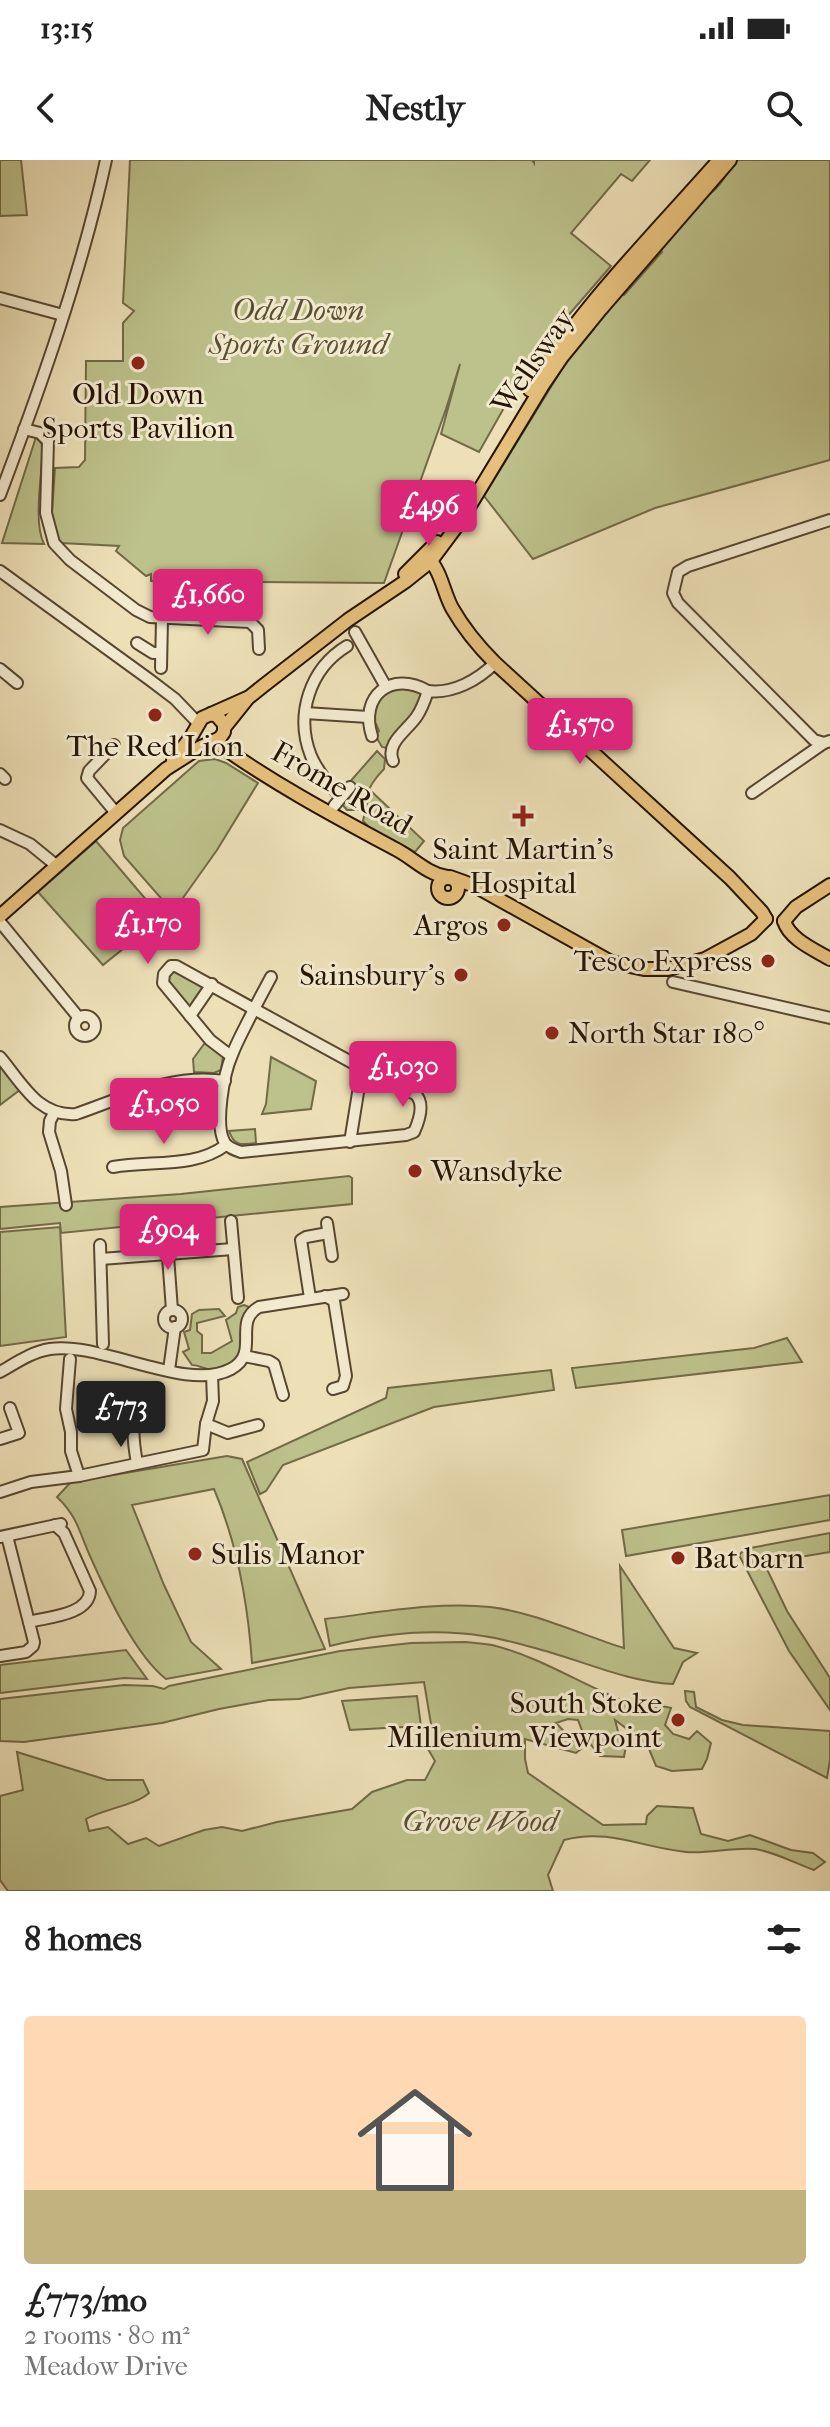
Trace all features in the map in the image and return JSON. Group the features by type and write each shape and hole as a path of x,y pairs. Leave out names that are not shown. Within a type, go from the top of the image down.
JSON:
{"main road":[{"name":"Wellsway","path":"166,769 203,720 248,698 428,558 460,522 584,322 719,160"},
{"name":"Wellsway","path":"428,558 545,365 730,160"},
{"path":"442,586 445,555 460,522"},
{"path":"428,558 436,567 462,625 495,663 730,878 766,919 784,921"},
{"name":"Wellsway","path":"0,919 166,769 220,738 248,698"},
{"path":"212,742 202,739 203,720 221,720 224,729"},
{"name":"Frome Road","path":"224,729 248,763"},
{"name":"Frome Road","path":"212,742 429,871 475,886 611,962 644,969 668,969 705,959 751,934 766,919"},
{"name":"Frome Road","path":"410,857 445,898 475,893 498,900"},
{"path":"437,888 441,880 449,877 456,881 458,887 455,895"},
{"path":"784,921 796,907 830,885"},
{"path":"784,921 786,928 801,941 830,959"}],"street":[{"path":"0,495 63,315 93,218 106,160"},
{"path":"0,298 63,315"},
{"path":"24,429 40,433 48,441 46,513 49,532 57,548 136,610 162,619 250,622 258,630 259,649"},
{"path":"827,742 811,737 678,603 673,593 678,572 688,566 830,520"},
{"path":"0,571 203,720"},
{"path":"161,668 162,619"},
{"path":"355,632 386,687"},
{"path":"137,643 153,653 161,653"},
{"path":"347,646 319,671 308,698 305,735 311,756 338,801 350,787"},
{"path":"372,736 368,717 372,702 386,687 405,683 436,692 469,683 495,663"},
{"path":"0,669 17,683"},
{"path":"393,761 390,755 392,746 415,720 428,691"},
{"path":"305,713 368,717"},
{"path":"752,793 827,742"},
{"path":"114,745 89,771 87,778 116,813"},
{"path":"0,830 30,844 57,866"},
{"path":"0,919 79,1018"},
{"path":"231,1056 210,1040 163,983 167,969 176,966 212,984 254,1009 362,1068 415,1094 421,1105 416,1128 410,1134 241,1152 226,1145 221,1107 231,1056 254,1009 271,977"},
{"path":"673,982 830,1018"},
{"path":"190,1016 212,984"},
{"path":"0,1057 36,1101 54,1113 76,1114 180,1080 225,1081"},
{"path":"350,1142 362,1068"},
{"path":"54,1113 49,1132 61,1171 66,1205"},
{"path":"113,1167 198,1159 214,1154 226,1145"},
{"path":"231,1221 238,1298"},
{"path":"310,1298 301,1240 328,1228 332,1256"},
{"path":"166,1229 172,1310 182,1318 175,1327 169,1370"},
{"path":"100,1245 103,1344"},
{"path":"101,1259 233,1249"},
{"path":"0,1372 35,1352 64,1348 169,1370 212,1375 232,1369 244,1356 246,1320 250,1312 259,1307 343,1294"},
{"path":"325,1296 334,1301 346,1376 343,1386 333,1389"},
{"path":"244,1356 274,1364 283,1395"},
{"path":"70,1359 66,1409 71,1451 79,1476"},
{"path":"0,1492 40,1480 79,1476 203,1450 213,1401 212,1375"},
{"path":"137,1463 133,1418 139,1401"},
{"path":"0,1439 19,1433 10,1408"},
{"path":"206,1424 228,1433 258,1425"},
{"path":"0,1656 26,1652 34,1642 4,1536 59,1525 90,1597 80,1608 29,1622"}],"green space":[{"path":"0,160 21,160 27,215 0,216"},
{"name":"Odd Down Sports Ground","path":"130,160 532,160 534,163 534,160 650,160 632,181 621,174 571,233 611,266 534,355 479,452 441,434 460,364 384,583 151,581 151,574 146,576 116,551 119,546 61,543 54,535 51,526 55,468 79,467 85,460 86,361 123,361 123,323 134,311 123,303"},
{"path":"737,160 830,160 830,460 655,508 533,559 484,496 565,364 594,329 594,324 662,252 660,248 719,185"},
{"path":"36,437 43,449 39,524 44,544 2,543"},
{"path":"402,685 423,692 415,715 386,748 382,747 375,735 379,731 376,724 371,725 370,718 379,696"},
{"path":"377,751 385,759 384,769 359,810 347,810 341,803 348,784"},
{"path":"215,759 258,783 217,850 173,912 124,856 120,840 123,828 199,761"},
{"path":"372,792 424,841 415,852 370,828 363,821"},
{"path":"96,841 160,916 185,930 175,946 155,923 103,965 38,892"},
{"path":"173,970 208,985 189,1011 168,984 167,977"},
{"path":"207,1040 223,1057 221,1070 214,1073 194,1072 193,1059"},
{"path":"271,1057 316,1081 311,1109 262,1114"},
{"path":"0,1065 21,1089 0,1105"},
{"path":"255,1129 256,1143 246,1144 236,1142 229,1131"},
{"path":"352,1178 352,1204 61,1233 60,1223 0,1229 0,1207 181,1194"},
{"path":"60,1227 66,1337 0,1346 0,1232"},
{"path":"244,1305 249,1307 243,1324 242,1353 229,1365 217,1370 192,1365 183,1352 189,1349 184,1332 190,1330 192,1314 199,1310 219,1309 225,1316 197,1323 197,1331 202,1335 202,1353 211,1353 232,1341 226,1320"},
{"path":"787,1338 802,1362 576,1388 572,1368 754,1348"},
{"path":"551,1370 554,1390 434,1407 283,1465 266,1491 260,1494 247,1462 386,1398 388,1388"},
{"path":"227,1456 242,1459 325,1649 252,1663 240,1574 214,1489 132,1505 191,1642 221,1669 166,1679 143,1655 122,1622 73,1517 57,1497 71,1482"},
{"path":"830,1495 830,1520 626,1556 622,1530"},
{"path":"830,1533 830,1552 764,1563 787,1611 830,1678 830,1710 789,1651 739,1555 745,1549"},
{"path":"620,1566 674,1648 697,1653 683,1662 673,1684 626,1676 491,1637 464,1634 406,1634 330,1646 325,1619 408,1608 470,1606 524,1614 624,1648"},
{"name":"Grove Wood","path":"411,1643 488,1644 514,1652 634,1705 671,1708 665,1725 673,1734 689,1739 697,1731 711,1743 702,1769 672,1771 656,1766 647,1744 615,1720 626,1746 624,1757 600,1756 584,1736 578,1720 556,1723 581,1749 576,1753 525,1739 528,1773 603,1825 646,1824 647,1816 657,1806 693,1808 701,1834 728,1841 750,1835 791,1850 813,1853 825,1862 814,1870 755,1849 686,1852 596,1836 564,1840 548,1875 553,1891 8,1891 0,1880 0,1796 23,1790 17,1752 107,1780 143,1780 149,1793 86,1819 89,1831 108,1827 128,1844 146,1838 159,1846 204,1830 222,1827 242,1831 352,1809 372,1792 407,1780 425,1780 435,1761 421,1737 431,1724 424,1682 349,1688 299,1699 269,1700 162,1723 24,1742 0,1741 0,1699 124,1685 164,1689 340,1651"},
{"path":"126,1650 147,1679 124,1678 0,1693 0,1665"},
{"path":"685,1691 694,1692 696,1707 722,1720 743,1725 830,1731 827,1778 690,1707"},
{"path":"417,1696 421,1726 350,1730 342,1701"}],"place":[{"name":"Old Down Sports Pavilion","path":"138,363"},
{"name":"The Red Lion","path":"155,715"},
{"name":"Saint Martin's Hospital","path":"523,816"},
{"name":"Argos","path":"504,925"},
{"name":"Tesco Express","path":"768,961"},
{"name":"Sainsbury's","path":"461,975"},
{"name":"North Star 180°","path":"552,1033"},
{"name":"Wansdyke","path":"415,1171"},
{"name":"Sulis Manor","path":"195,1554"},
{"name":"Bat barn","path":"678,1558"},
{"name":"South Stoke Millenium Viewpoint","path":"678,1720"}]}
